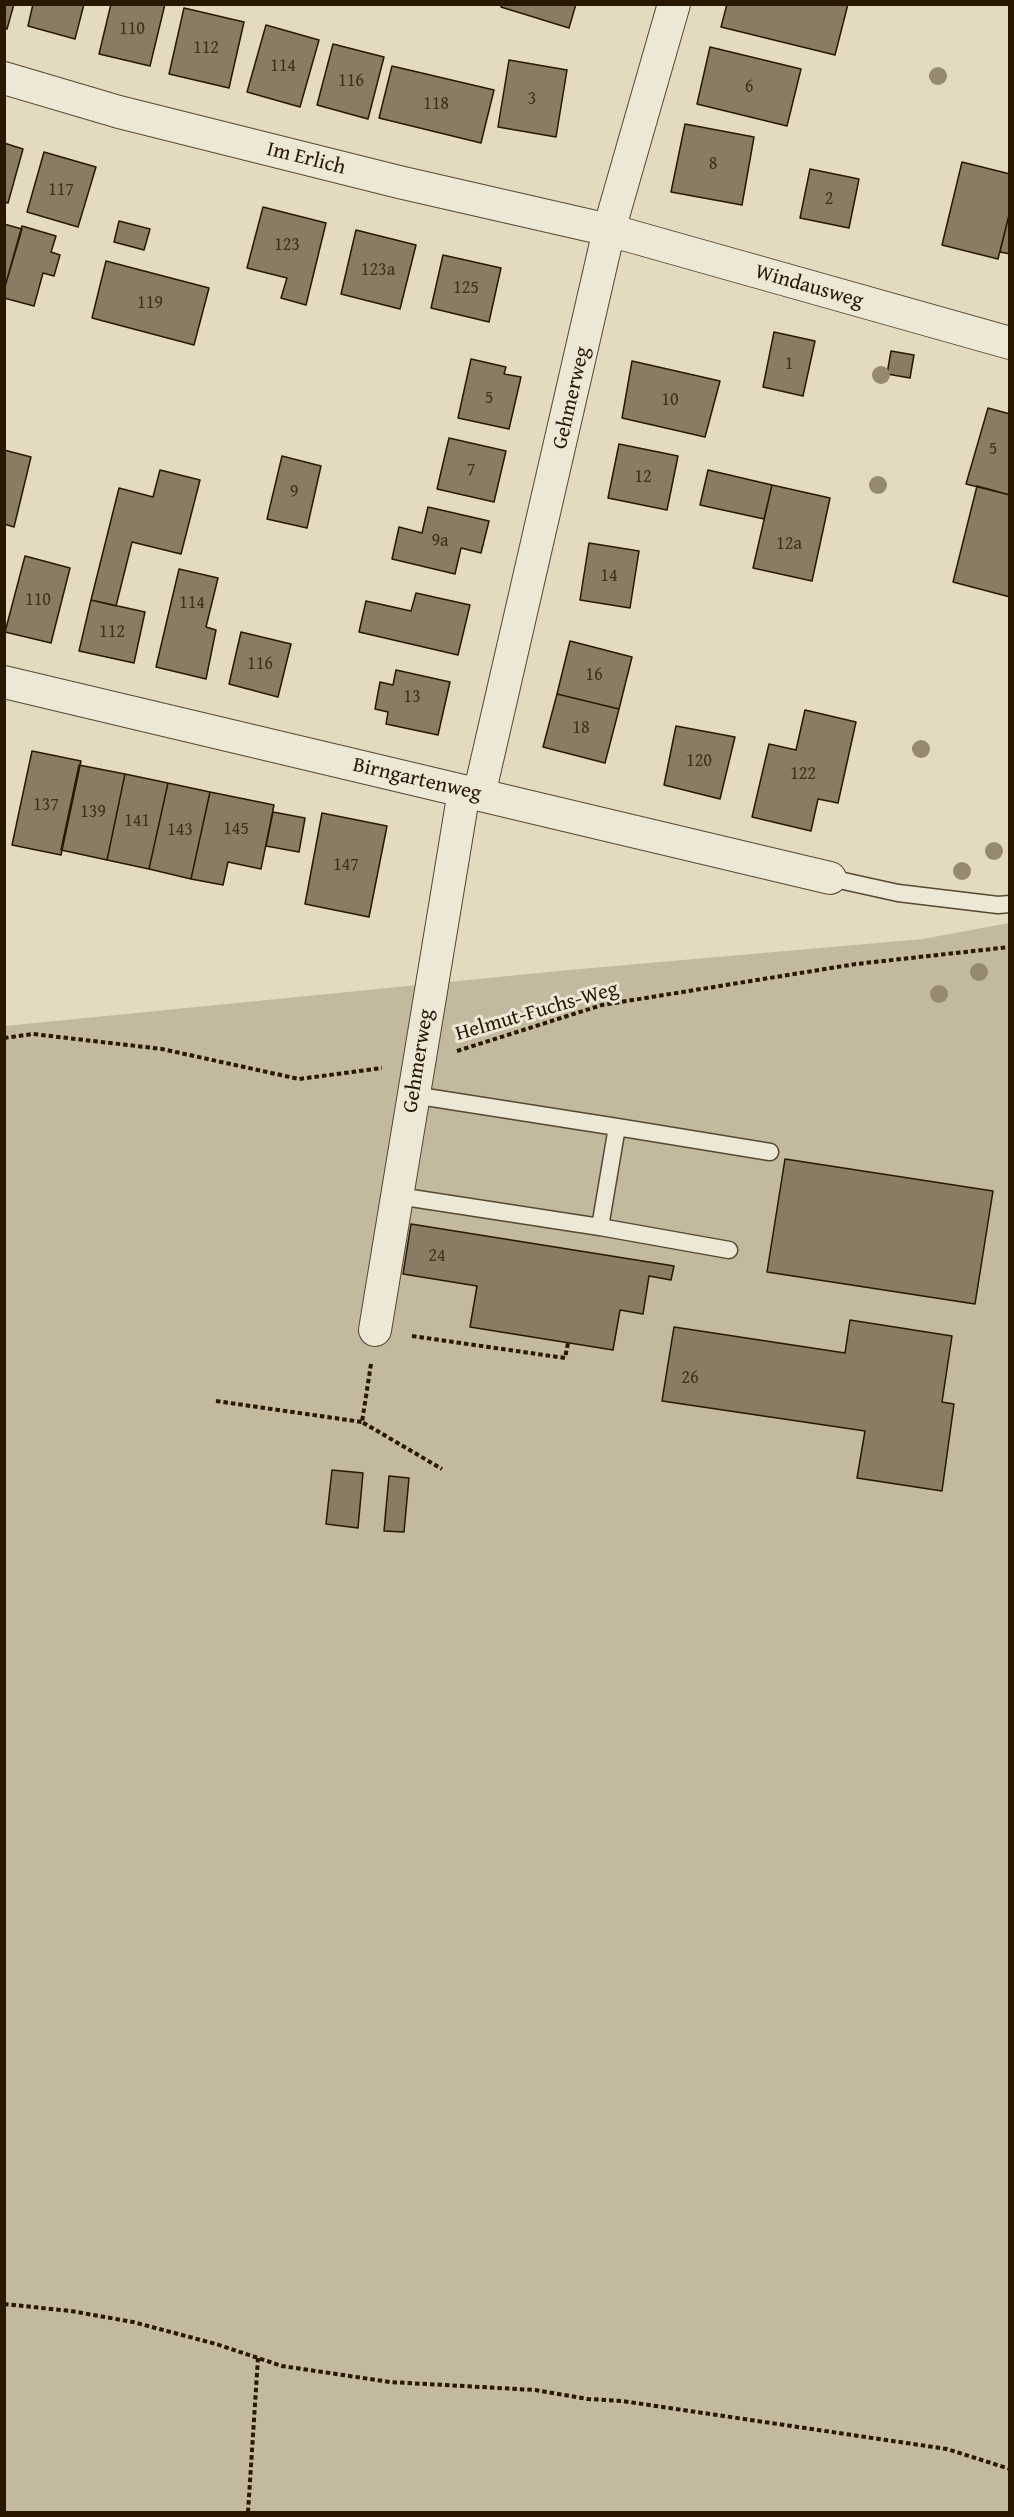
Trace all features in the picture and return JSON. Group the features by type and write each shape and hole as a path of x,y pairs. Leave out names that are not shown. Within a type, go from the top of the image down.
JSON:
{"street":[{"name":"Gehmerweg","path":"375,1330 418,1064 472,793 609,231 674,4"},
{"name":"Im Erlich","path":"4,78 130,115 399,182 609,231"},
{"name":"Windausweg","path":"609,231 1010,343"},
{"name":"Birngartenweg","path":"4,682 830,878"}],"lane":[{"path":"830,878 898,893 998,905 1010,904"},
{"path":"413,1095 770,1152"},
{"path":"600,1227 617,1127"},
{"path":"398,1196 600,1227 729,1250"}],"path":[{"name":"Helmut-Fuchs-Weg","path":"4,1038 33,1034 162,1049 299,1079 418,1064 602,1005 856,964 1010,947"},
{"path":"362,1422 375,1330 565,1358 568,1343"},
{"path":"216,1401 362,1422 442,1469"},
{"path":"4,2304 71,2311 133,2322 216,2344 282,2366 390,2382 535,2390 588,2399 622,2401 947,2449 1010,2469"},
{"path":"248,2512 258,2358"}],"shaded area":[{"path":"1009,923 1009,2512 5,2512 5,1026 569,970 923,939"}],"building":[{"path":"4,4 14,4 7,29 4,28"},
{"path":"33,4 84,4 75,39 28,26"},
{"path":"111,4 165,4 150,66 99,54"},
{"path":"501,4 576,4 569,28 501,7"},
{"path":"727,4 848,4 835,55 721,27"},
{"path":"184,8 244,22 229,88 169,74"},
{"path":"266,25 319,40 300,107 247,92"},
{"path":"333,44 384,57 368,119 317,105"},
{"path":"710,47 801,69 787,126 697,104"},
{"path":"509,60 567,70 556,137 498,127"},
{"path":"392,66 494,90 481,143 379,118"},
{"path":"685,124 754,137 742,205 671,192"},
{"path":"4,143 23,149 8,203 4,202"},
{"path":"44,152 96,167 78,227 27,212"},
{"path":"962,162 1010,174 1010,211 998,259 942,245"},
{"path":"810,169 859,179 849,228 800,218"},
{"path":"263,207 326,223 306,305 281,298 287,278 247,268"},
{"path":"1010,211 1010,254 1000,252"},
{"path":"119,221 150,229 144,250 114,242"},
{"path":"4,224 22,229 4,290"},
{"path":"22,226 56,236 51,252 60,255 54,276 43,273 34,306 4,298 4,290"},
{"path":"356,230 416,245 400,309 341,294"},
{"path":"443,255 501,268 489,322 431,308"},
{"path":"106,261 209,288 194,345 92,318"},
{"path":"774,332 815,341 803,396 763,387"},
{"path":"891,351 914,355 910,378 887,374"},
{"path":"471,359 506,367 504,374 521,377 509,429 458,418"},
{"path":"632,361 720,381 705,437 622,418"},
{"path":"988,408 1010,414 1010,495 966,484"},
{"path":"449,438 506,451 494,502 437,489"},
{"path":"619,444 678,456 667,510 608,498"},
{"path":"4,450 31,457 14,527 4,524"},
{"path":"282,456 321,466 307,528 267,519"},
{"path":"160,470 200,480 181,554 132,542 116,606 91,600 119,488 153,497"},
{"path":"708,470 772,485 764,519 700,505"},
{"path":"772,485 830,498 812,581 753,568"},
{"path":"977,486 1010,495 1010,597 953,582"},
{"path":"428,507 489,521 481,553 461,548 455,574 392,559 399,527 422,533"},
{"path":"589,543 639,551 630,608 580,600"},
{"path":"25,556 70,568 51,643 5,632"},
{"path":"179,569 218,578 206,627 216,630 206,679 156,667"},
{"path":"416,593 470,605 458,655 359,632 366,601 411,611"},
{"path":"91,600 145,612 134,663 79,651"},
{"path":"241,632 291,644 278,697 229,684"},
{"path":"570,641 632,657 619,709 557,694"},
{"path":"396,670 450,682 438,735 386,724 388,712 375,709 380,682 393,685"},
{"path":"557,694 619,709 605,763 543,747"},
{"path":"805,710 856,722 838,803 818,799 811,831 752,817 769,744 796,750"},
{"path":"676,726 735,737 720,799 664,785"},
{"path":"32,751 81,761 61,855 12,845"},
{"path":"79,765 125,774 107,860 61,850"},
{"path":"125,774 168,783 149,869 107,860"},
{"path":"168,783 210,792 191,879 149,869"},
{"path":"210,792 274,805 261,869 228,862 223,885 191,879"},
{"path":"273,812 305,818 299,852 266,846"},
{"path":"322,813 387,826 369,917 305,904"},
{"path":"785,1159 993,1191 975,1304 767,1272"},
{"path":"411,1224 674,1266 671,1280 649,1276 643,1314 620,1310 613,1350 470,1327 477,1286 403,1274"},
{"path":"850,1320 952,1336 942,1402 954,1404 942,1491 857,1478 865,1431 662,1401 674,1327 845,1353"},
{"path":"332,1470 363,1473 358,1528 326,1524"},
{"path":"389,1476 409,1478 404,1532 384,1531"}]}
